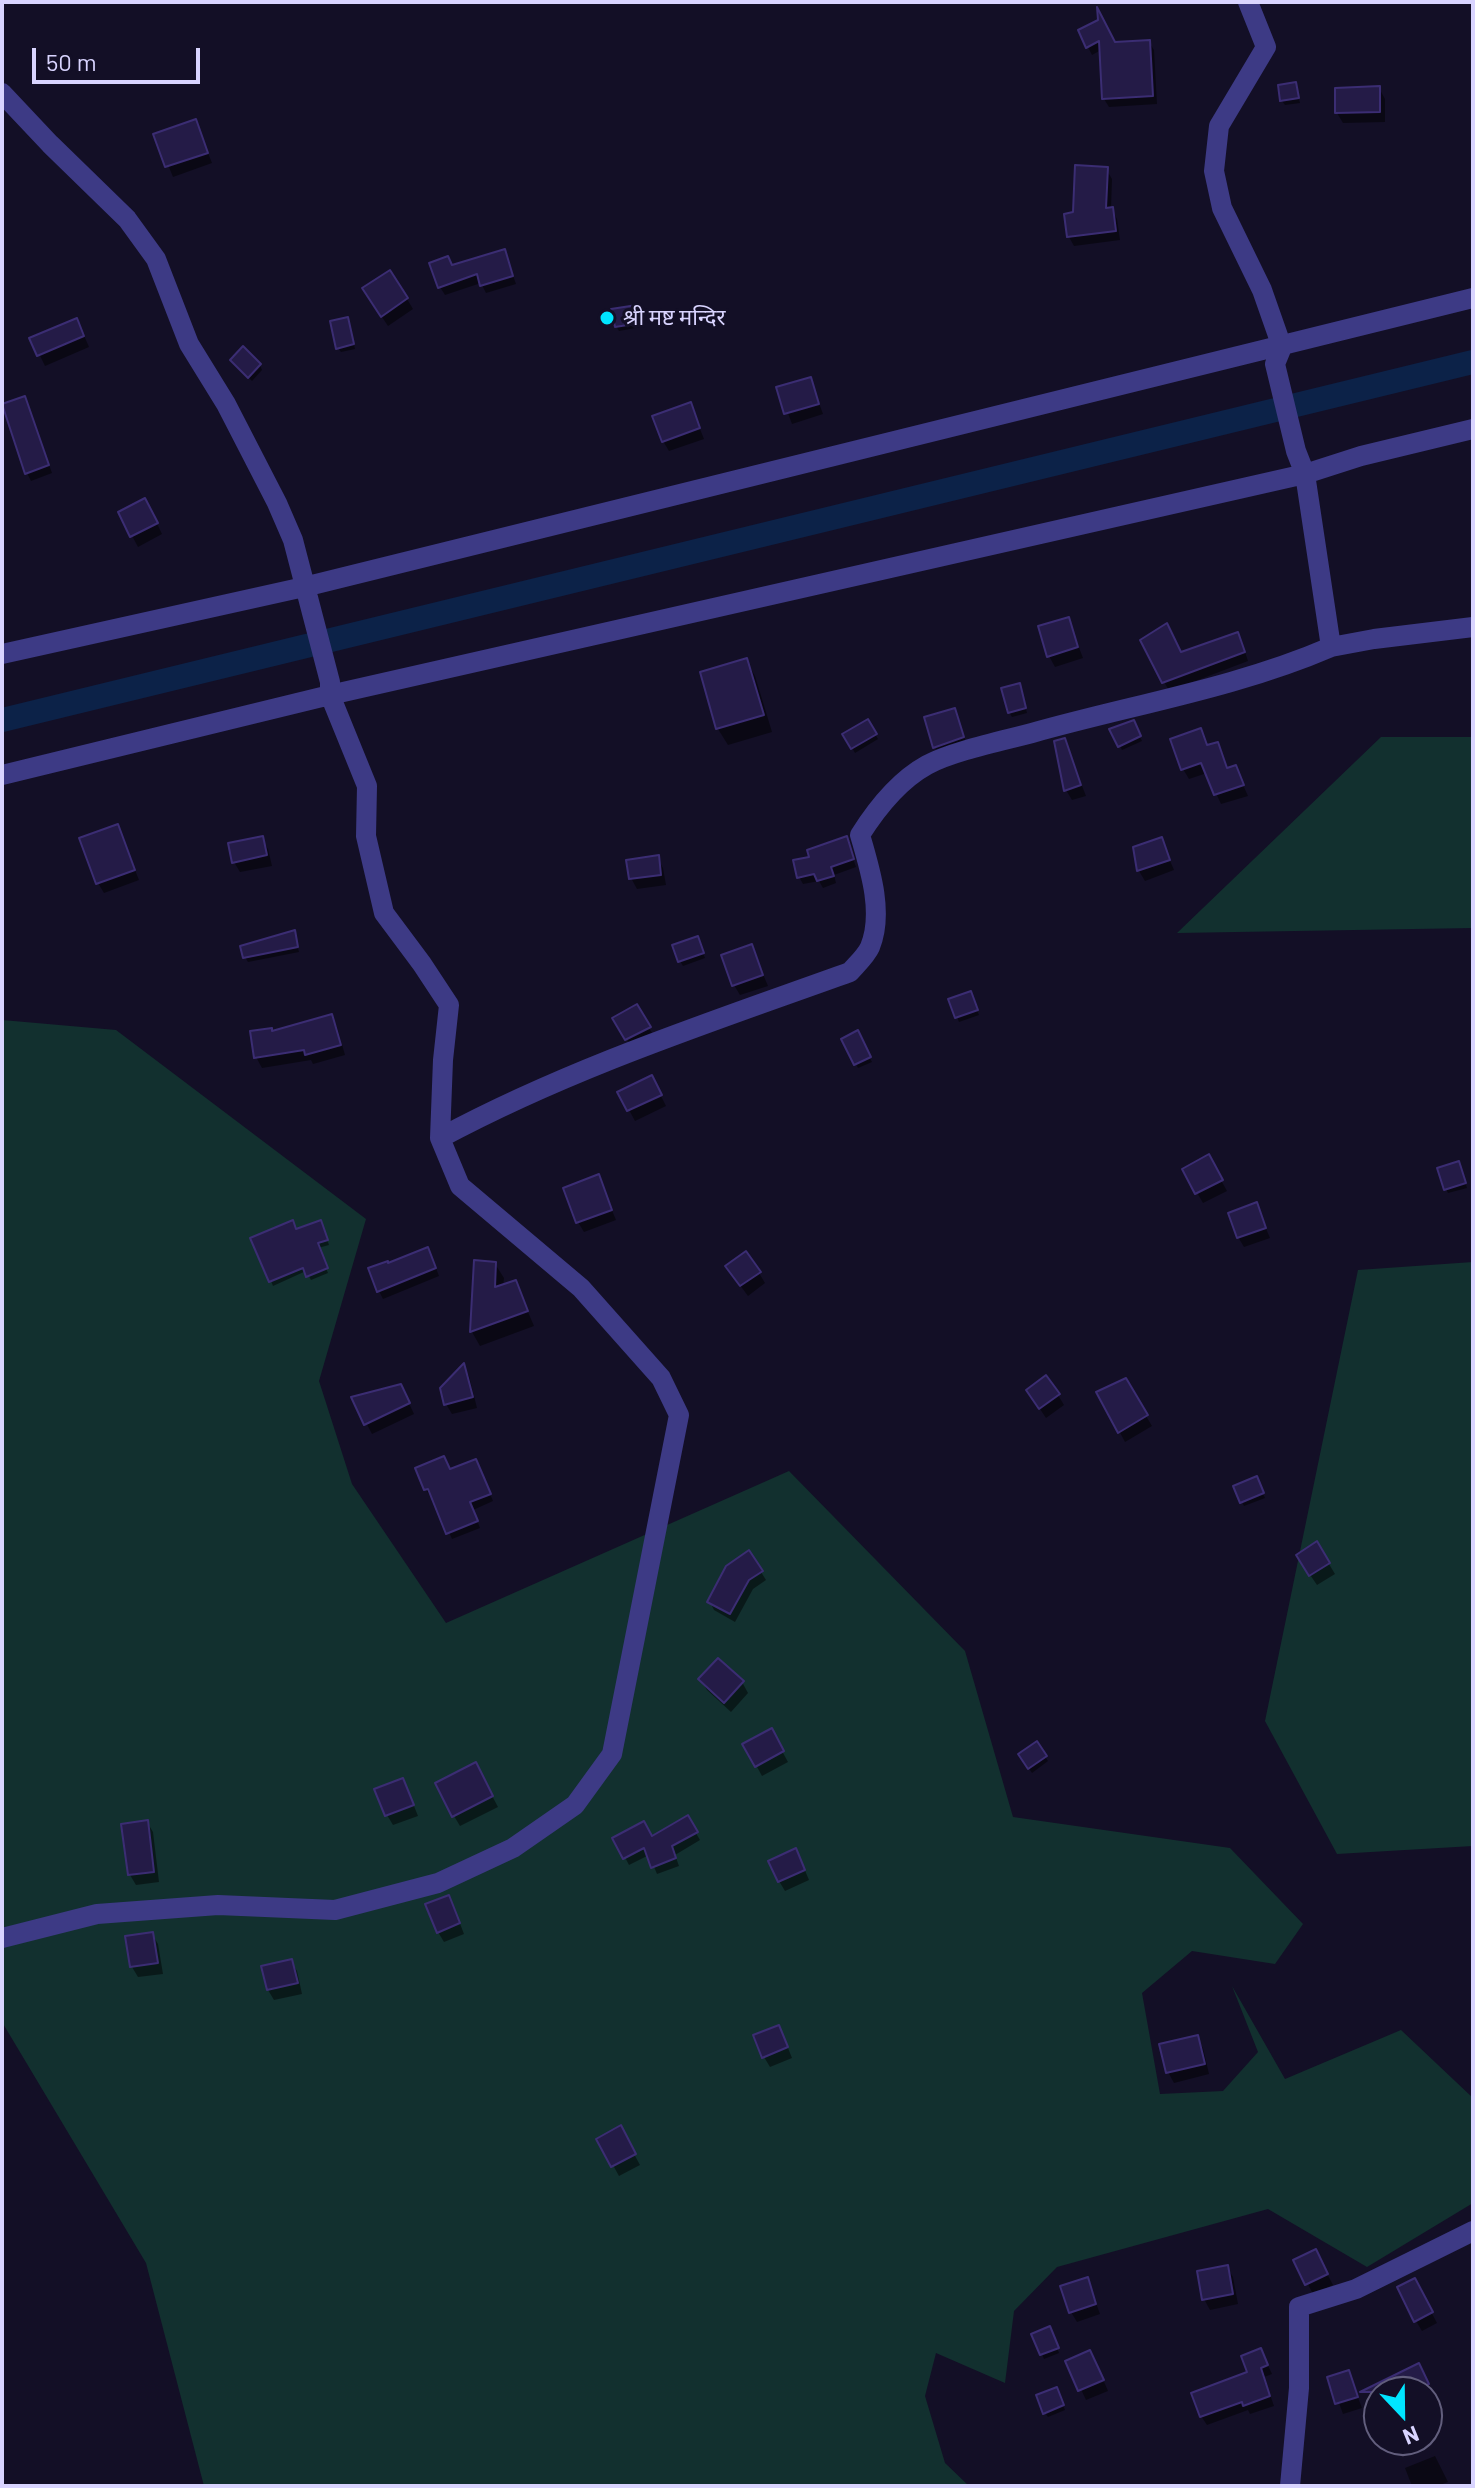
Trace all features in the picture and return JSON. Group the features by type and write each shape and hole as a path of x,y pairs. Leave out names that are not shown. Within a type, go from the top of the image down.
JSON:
{"street":[{"path":"1248,2 1266,47 1219,126 1214,171 1222,208 1262,290 1278,355 1296,451 1305,474 1331,647"},
{"path":"2,93 127,219 156,259 189,344 226,404 293,540 330,689 367,786 366,836 384,913 449,1005 440,1138 460,1186 581,1288 661,1378 679,1415 612,1754 575,1805 513,1848 438,1883 335,1910 218,1905 97,1914 2,1938"},
{"path":"2,654 306,593 1278,355 1473,298"},
{"path":"2,775 330,689 1305,474 1361,456 1473,429"},
{"path":"440,1138 493,1109 660,1040 850,972 869,950 876,922 870,869 860,835 881,802 927,766 1098,714 1282,668 1331,647 1473,627"},
{"path":"1290,2486 1299,2388 1299,2307 1356,2289 1473,2231"}],"green space":[{"path":"1381,737 1473,737 1473,928 1177,933"},
{"path":"2,1020 116,1030 366,1219 319,1381 352,1484 446,1623 789,1471 965,1651 1013,1817 1230,1848 1303,1924 1275,1964 1192,1951 1142,1993 1160,2094 1223,2091 1258,2052 1232,1986 1285,2079 1401,2030 1473,2098 1473,2203 1367,2267 1268,2209 1057,2267 1014,2311 1005,2383 936,2353 925,2396 945,2463 969,2486 204,2486 146,2263 2,2022"},
{"path":"1473,1262 1473,1846 1337,1854 1265,1721 1358,1270"}],"building":[{"path":"1097,7 1115,42 1150,40 1153,96 1102,99 1099,41 1086,48 1078,30 1098,20"},
{"path":"1296,82 1299,98 1280,101 1278,85"},
{"path":"1380,86 1380,112 1335,113 1335,88"},
{"path":"196,119 208,153 165,167 153,134"},
{"path":"1075,165 1108,167 1106,208 1113,207 1116,231 1067,237 1064,214 1073,212"},
{"path":"505,249 513,276 480,286 477,274 438,288 429,263 448,256 452,265"},
{"path":"390,270 408,298 381,317 362,288"},
{"path":"637,305 640,323 615,327 611,309"},
{"path":"348,317 354,344 336,349 330,321"},
{"path":"77,318 84,336 37,356 29,338"},
{"path":"243,346 261,364 248,378 230,360"},
{"path":"811,377 819,404 784,414 776,387"},
{"path":"25,396 49,465 25,474 2,404"},
{"path":"691,402 700,428 662,442 652,416"},
{"path":"145,498 158,523 130,537 118,512"},
{"path":"1069,617 1078,647 1047,657 1038,626"},
{"path":"1167,623 1181,652 1238,632 1245,652 1162,683 1140,640"},
{"path":"747,658 764,715 716,729 700,672"},
{"path":"1020,683 1026,708 1008,713 1001,688"},
{"path":"955,708 964,737 933,748 924,717"},
{"path":"868,719 877,734 851,749 842,734"},
{"path":"1134,720 1141,736 1118,747 1109,729"},
{"path":"1201,728 1207,745 1218,742 1227,768 1236,765 1244,785 1214,795 1201,763 1181,770 1170,739"},
{"path":"1065,738 1081,785 1064,791 1054,741"},
{"path":"118,824 135,870 96,884 79,838"},
{"path":"263,836 267,855 232,863 228,843"},
{"path":"847,836 854,859 831,867 834,876 817,881 814,874 797,878 793,860 809,857 807,850"},
{"path":"1162,837 1170,860 1137,871 1133,847"},
{"path":"659,855 661,875 629,879 626,860"},
{"path":"295,930 298,947 243,958 240,946"},
{"path":"698,936 704,953 678,962 672,945"},
{"path":"752,944 763,975 732,986 721,955"},
{"path":"971,991 978,1010 955,1018 948,999"},
{"path":"637,1004 651,1027 625,1040 612,1018"},
{"path":"332,1014 341,1045 305,1055 304,1050 254,1058 250,1031 272,1028 272,1031"},
{"path":"858,1030 871,1057 854,1065 841,1039"},
{"path":"652,1075 662,1095 627,1111 617,1092"},
{"path":"1209,1154 1223,1180 1195,1194 1182,1169"},
{"path":"1459,1161 1466,1183 1444,1190 1437,1168"},
{"path":"599,1174 612,1210 576,1223 563,1188"},
{"path":"1257,1202 1266,1228 1237,1238 1228,1213"},
{"path":"293,1220 296,1229 321,1220 328,1240 318,1243 328,1268 306,1277 303,1268 269,1282 250,1238"},
{"path":"428,1247 436,1268 377,1292 368,1268"},
{"path":"746,1251 761,1272 740,1286 725,1266"},
{"path":"474,1260 496,1262 495,1287 516,1280 528,1311 470,1332"},
{"path":"464,1363 473,1397 444,1405 440,1388"},
{"path":"1046,1375 1060,1394 1039,1409 1026,1390"},
{"path":"1126,1378 1148,1415 1118,1433 1096,1392"},
{"path":"401,1384 410,1403 364,1425 351,1397"},
{"path":"444,1456 450,1469 476,1459 491,1494 470,1502 478,1521 446,1534 428,1489 424,1490 415,1468"},
{"path":"1257,1476 1264,1493 1240,1503 1233,1486"},
{"path":"1317,1541 1330,1563 1309,1576 1296,1555"},
{"path":"749,1550 763,1571 749,1580 730,1614 707,1602 726,1566"},
{"path":"718,1658 744,1681 724,1703 698,1679"},
{"path":"772,1728 784,1751 755,1767 742,1744"},
{"path":"1037,1741 1047,1756 1028,1769 1018,1754"},
{"path":"476,1762 493,1796 452,1817 435,1783"},
{"path":"403,1778 414,1805 385,1816 374,1789"},
{"path":"688,1815 698,1832 672,1846 676,1858 651,1868 644,1848 623,1859 612,1838 644,1821 652,1836"},
{"path":"148,1820 154,1872 128,1875 121,1824"},
{"path":"796,1848 805,1870 778,1882 768,1861"},
{"path":"449,1895 460,1923 437,1933 425,1904"},
{"path":"153,1932 158,1963 130,1967 125,1936"},
{"path":"292,1959 298,1983 267,1990 261,1966"},
{"path":"779,2025 788,2047 762,2058 753,2035"},
{"path":"1198,2035 1205,2064 1166,2073 1159,2044"},
{"path":"621,2125 636,2154 611,2167 596,2139"},
{"path":"1316,2249 1328,2274 1305,2285 1293,2260"},
{"path":"1228,2265 1233,2294 1202,2300 1197,2271"},
{"path":"1088,2277 1096,2304 1069,2313 1060,2286"},
{"path":"1415,2278 1433,2312 1414,2322 1397,2287"},
{"path":"1050,2326 1059,2348 1040,2355 1031,2334"},
{"path":"1261,2348 1268,2365 1261,2368 1270,2396 1200,2417 1191,2393 1247,2372 1241,2356"},
{"path":"1090,2350 1104,2380 1078,2391 1065,2361"},
{"path":"1419,2363 1425,2376 1393,2376"},
{"path":"1349,2370 1358,2397 1335,2404 1327,2377"},
{"path":"1057,2387 1064,2405 1043,2414 1036,2395"}],"waterway":[{"path":"2,720 1473,362"}],"place":[{"name":"श्री मष्ट मन्दिर","path":"607,318"}]}
